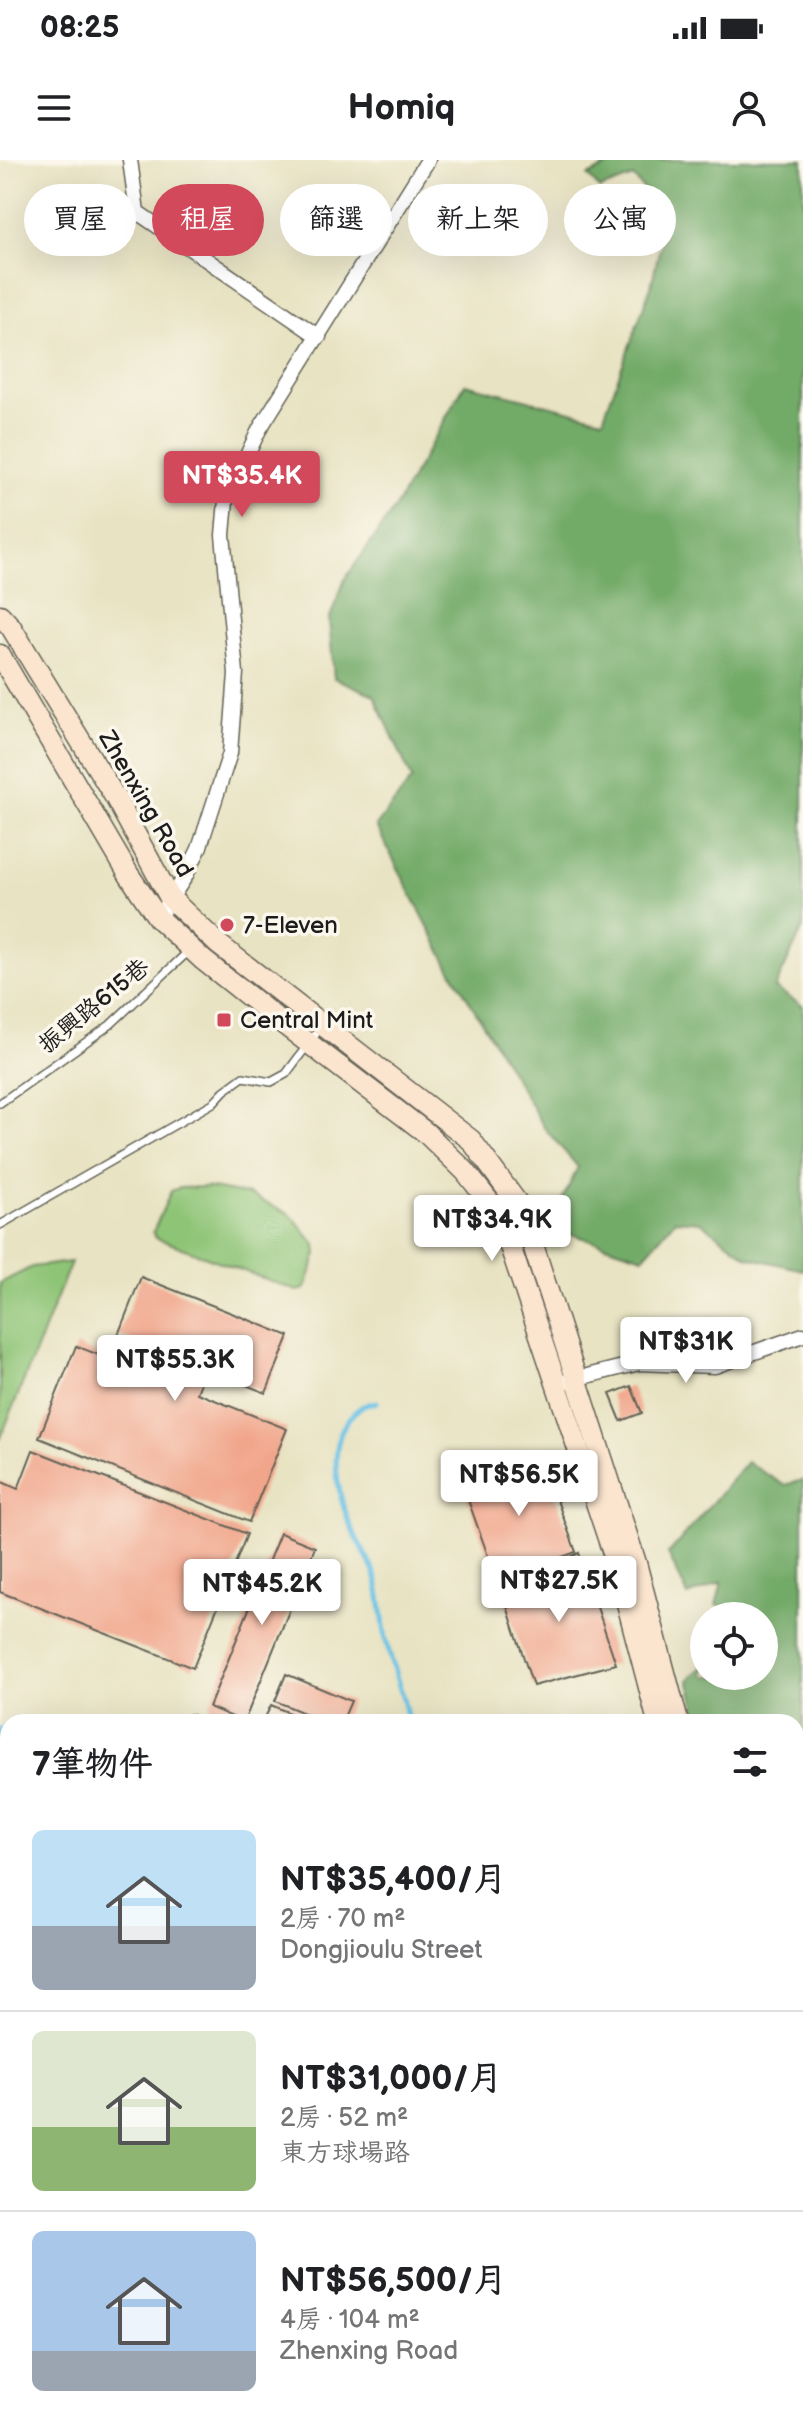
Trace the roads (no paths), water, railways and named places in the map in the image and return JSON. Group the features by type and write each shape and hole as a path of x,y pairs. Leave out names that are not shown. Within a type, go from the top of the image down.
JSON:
{"street":[{"path":"130,160 137,212 319,337"},
{"path":"158,918 199,849 230,753 236,673 223,535 226,500 259,430 428,160"},
{"name":"Zhenxing Road","path":"0,615 11,627 115,797 170,898 205,932 471,1140 518,1204 533,1245 565,1381 656,1714"},
{"name":"Zhenxing Road","path":"0,655 158,918 191,949 308,1043 425,1132 465,1171 491,1204 636,1563 676,1714"},
{"path":"565,1381 639,1363 715,1366 803,1335"}],"lane":[{"name":"振興路615巷","path":"0,1103 110,1025 205,932"},
{"path":"0,1225 213,1103 243,1077 271,1082 286,1074 323,1025"}],"waterway":[{"path":"377,1402 362,1407 348,1420 340,1434 336,1468 348,1520 376,1578 388,1649 406,1714"}],"place":[{"name":"7-Eleven","path":"227,925"},
{"name":"Central Mint","path":"224,1020"}]}
